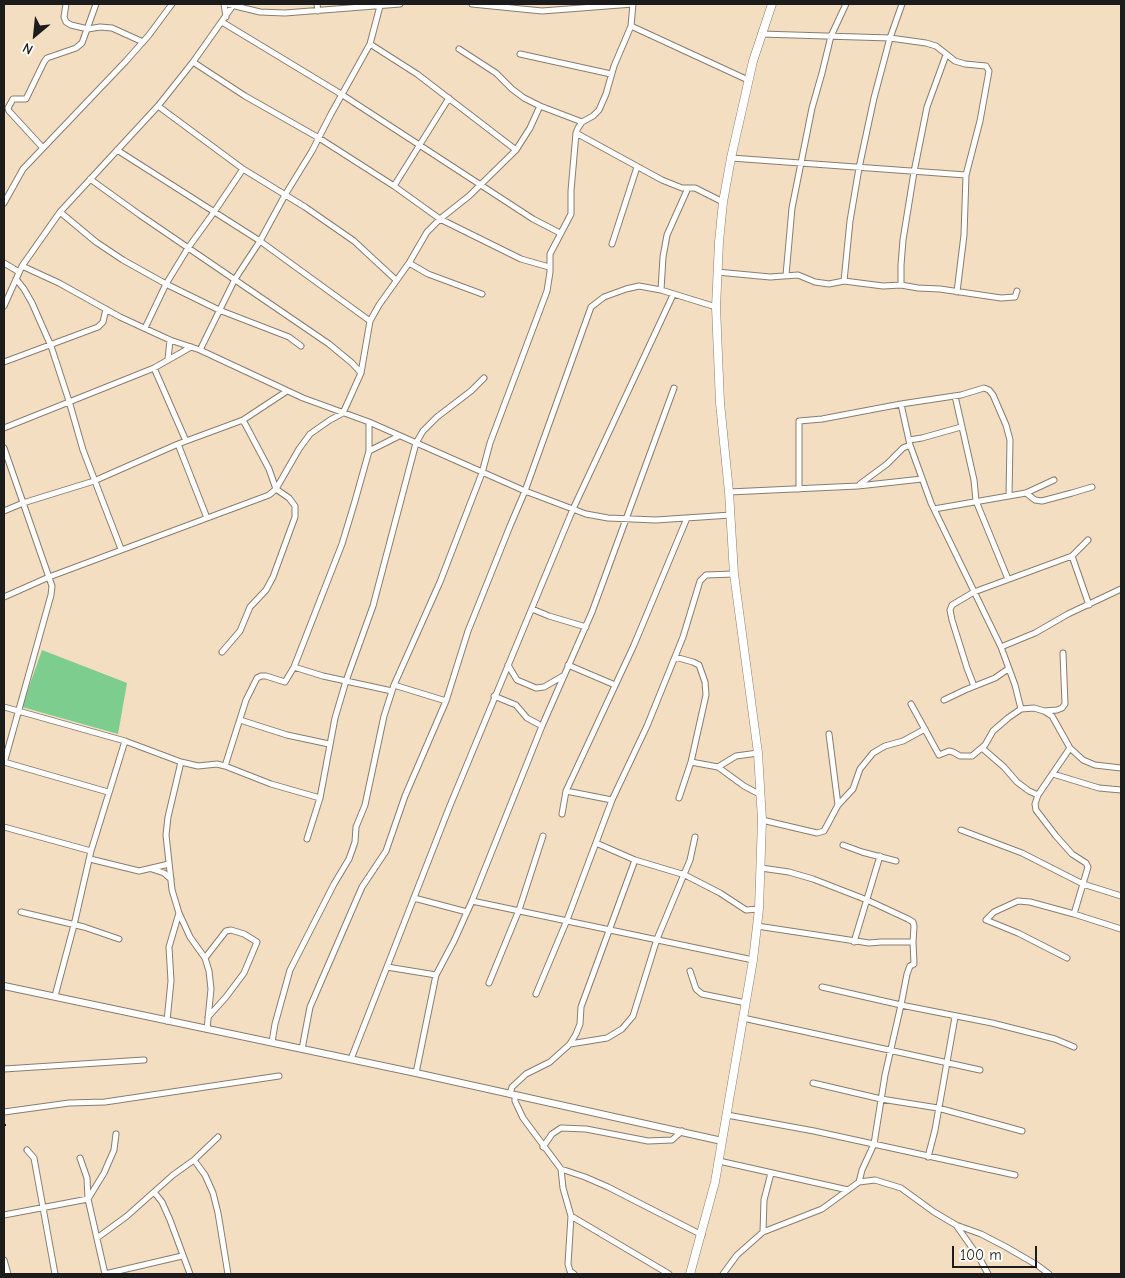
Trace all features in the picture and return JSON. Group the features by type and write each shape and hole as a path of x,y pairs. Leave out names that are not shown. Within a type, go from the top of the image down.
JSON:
{"main road":[{"path":"690,1274 716,1182 753,960 759,910 761,795 758,753 734,574 731,515 720,403 716,307 723,202 731,158 748,80 772,4"}],"street":[{"path":"66,4 64,17 66,22 80,29 112,28 125,32 143,42"},
{"path":"43,148 8,108 13,99 26,99 47,58 82,44 96,4"},
{"path":"4,203 23,169 143,42 172,4"},
{"path":"230,4 260,12 285,13 400,4"},
{"path":"4,306 22,266 60,212 158,106 224,20 230,4"},
{"path":"224,20 230,4"},
{"path":"316,4 318,11"},
{"path":"272,1042 290,970 334,884 349,859 355,842 356,827 366,805 384,716 393,688 440,582 482,473 490,444 547,291 550,254 571,214 570,200 576,134 582,122 599,110 606,94 611,74 631,26 633,4 542,11 472,4"},
{"path":"786,275 792,208 812,108 831,36 846,4"},
{"path":"844,281 850,221 859,168 874,98 890,38 902,4"},
{"path":"200,350 235,279 260,241 285,195 312,152 341,94 370,44 380,6"},
{"path":"224,20 533,219 560,234"},
{"path":"631,26 748,80"},
{"path":"761,34 890,38 926,43 936,46 946,55 964,64 986,66 989,71 980,121 966,175 964,235 956,292"},
{"path":"370,44 417,74 516,150"},
{"path":"459,49 496,73 512,89 540,106 582,122"},
{"path":"520,54 611,74"},
{"path":"901,285 903,240 914,172 927,107 946,55"},
{"path":"193,62 245,96 318,138 394,186 440,219 521,259 549,267"},
{"path":"394,186 449,98"},
{"path":"158,106 243,169 354,241 396,280"},
{"path":"4,596 49,576 270,495 276,489 310,434 343,413 361,373 373,313 409,263 427,232 469,196 516,150 530,128 540,106"},
{"path":"576,134 662,180 682,188 695,188 723,202"},
{"path":"117,150 260,241 370,321"},
{"path":"731,158 966,175"},
{"path":"612,244 637,167"},
{"path":"145,328 166,284 188,248 243,169"},
{"path":"90,179 329,344 352,362 361,373"},
{"path":"661,290 663,257 667,235 688,188"},
{"path":"60,212 96,242 123,260 166,284 219,310 289,337 301,346"},
{"path":"4,263 19,272"},
{"path":"409,263 428,274 482,294"},
{"path":"22,266 170,340 200,350 286,391 369,422 482,473 586,514 626,519 731,515"},
{"path":"717,272 770,277 798,275 815,282 829,284 844,281 884,286 901,285 1008,298 1015,297 1017,292"},
{"path":"16,279 32,303 51,346 78,435 121,549"},
{"path":"302,1049 310,1007 362,887 386,851 405,796 446,701 468,631 525,491 591,307 604,297 640,286 661,290 716,307"},
{"path":"351,1060 494,696 573,509 673,295"},
{"path":"4,362 98,328 106,309"},
{"path":"168,359 170,340"},
{"path":"4,428 154,368 191,347"},
{"path":"154,368 186,441"},
{"path":"307,839 320,798 329,744 346,681 372,606 416,443 423,431 437,417 471,391 484,378"},
{"path":"416,1073 436,975 472,901 542,726 586,627 616,550 674,388"},
{"path":"799,490 799,422 970,394 984,388 993,395 1006,425 1010,440 1010,496"},
{"path":"4,511 23,503 94,481 178,444 243,420 286,391"},
{"path":"954,396 974,480 976,501 1008,579"},
{"path":"901,404 910,442 922,479 934,509 1000,647 1022,709"},
{"path":"222,652 240,631 250,607 266,590 273,577 295,517 295,506 289,498 276,489 269,469 243,420"},
{"path":"226,766 246,700 257,678 266,676 285,682 294,667 342,544 369,451 369,422"},
{"path":"858,486 887,464 910,442 961,427"},
{"path":"369,451 399,436"},
{"path":"178,444 207,518"},
{"path":"4,448 52,586 4,762 108,792"},
{"path":"729,492 799,490 922,479"},
{"path":"934,509 1026,493 1054,480"},
{"path":"1026,493 1035,500 1042,501 1072,494 1092,486"},
{"path":"562,814 566,791 670,563 687,518"},
{"path":"974,686 950,610 952,605 974,592 1072,556 1088,540"},
{"path":"1072,556 1089,605"},
{"path":"536,994 567,920 612,800 647,726 683,637 703,577 706,575 734,574"},
{"path":"1000,647 1035,633 1121,589"},
{"path":"532,609 586,627"},
{"path":"1044,711 1058,710 1065,704 1063,653"},
{"path":"674,656 699,666 705,682 706,695 691,762 679,798"},
{"path":"508,665 517,680 536,688 544,687 564,676"},
{"path":"568,666 615,685"},
{"path":"294,667 346,681 393,688 446,701"},
{"path":"944,700 995,678 1008,669"},
{"path":"494,696 516,705 527,718 542,726"},
{"path":"911,704 939,754 948,751 960,756 972,756 982,748 993,731 1022,709 1034,708 1052,716 1070,748 1089,764 1121,768"},
{"path":"4,707 125,741 181,762 198,766 226,766 271,784 320,798"},
{"path":"240,720 329,744"},
{"path":"762,820 821,833 824,831 838,805 853,789 860,769 873,753 884,746 903,741 925,729"},
{"path":"829,734 838,805"},
{"path":"55,996 91,851 125,741"},
{"path":"982,748 1018,782 1029,791 1038,795"},
{"path":"1070,748 1038,795 1035,804 1036,810 1072,854 1086,862 1088,867 1074,914"},
{"path":"718,767 736,756 758,753"},
{"path":"181,762 168,816 166,835 172,890 179,913 190,937 205,958 210,971 211,989 207,1029"},
{"path":"691,762 718,767 752,791 761,795"},
{"path":"1053,774 1099,788 1121,790"},
{"path":"566,791 612,800"},
{"path":"4,827 91,851"},
{"path":"961,830 1022,852 1083,884 1121,896"},
{"path":"489,983 519,910 543,836"},
{"path":"570,1044 607,1038 622,1029 633,1016 657,939 685,875 695,837"},
{"path":"596,844 634,860 685,875 746,910 759,910"},
{"path":"843,844 862,852 896,860"},
{"path":"854,942 880,856"},
{"path":"90,859 139,871 169,864"},
{"path":"634,860 581,1007 580,1024 570,1044 550,1062 526,1074 512,1086 512,1095 523,1118 561,1169 608,1187 702,1235"},
{"path":"152,868 164,873 171,879"},
{"path":"761,868 790,872 813,879 867,900 913,922 914,964 910,966 907,974 890,1051 874,1144 862,1170 859,1182"},
{"path":"414,898 467,912"},
{"path":"472,901 753,960"},
{"path":"1067,958 1018,933 986,920 994,912 1018,901 1030,902 1121,929"},
{"path":"21,912 74,925 119,939"},
{"path":"167,1021 171,981 169,947 179,913"},
{"path":"757,926 854,942 913,942"},
{"path":"205,958 226,931 231,930 244,934 257,942 244,973 208,1017"},
{"path":"387,967 436,975"},
{"path":"690,971 696,989 702,994 746,1003"},
{"path":"4,986 416,1073 722,1141"},
{"path":"822,986 901,1006 1018,1029 1074,1047"},
{"path":"928,1157 955,1017"},
{"path":"743,1018 980,1070"},
{"path":"4,1069 144,1060"},
{"path":"4,1112 69,1103 105,1102 279,1076"},
{"path":"813,1083 881,1099 938,1108 1022,1131"},
{"path":"726,1115 874,1144 1015,1175"},
{"path":"543,1147 552,1134 561,1128 586,1130 648,1141 672,1140 682,1131"},
{"path":"4,1215 88,1198 104,1173 114,1150 116,1134"},
{"path":"97,1238 194,1160 218,1137"},
{"path":"27,1150 34,1158 55,1274"},
{"path":"80,1158 106,1274 182,1256"},
{"path":"194,1160 212,1193 218,1213 228,1274"},
{"path":"719,1161 848,1190"},
{"path":"561,1169 563,1188 571,1216 568,1264 570,1271 574,1274"},
{"path":"763,1232 764,1200 771,1172"},
{"path":"723,1274 737,1255 763,1232 822,1209 859,1182 875,1180 902,1188 934,1212 956,1225 998,1242 1049,1274"},
{"path":"154,1192 162,1202 170,1220 190,1274"},
{"path":"571,1216 669,1274"},
{"path":"956,1225 980,1258 988,1274"},
{"path":"4,1260 8,1274"}],"green space":[{"path":"42,650 127,683 118,734 22,707"}]}
